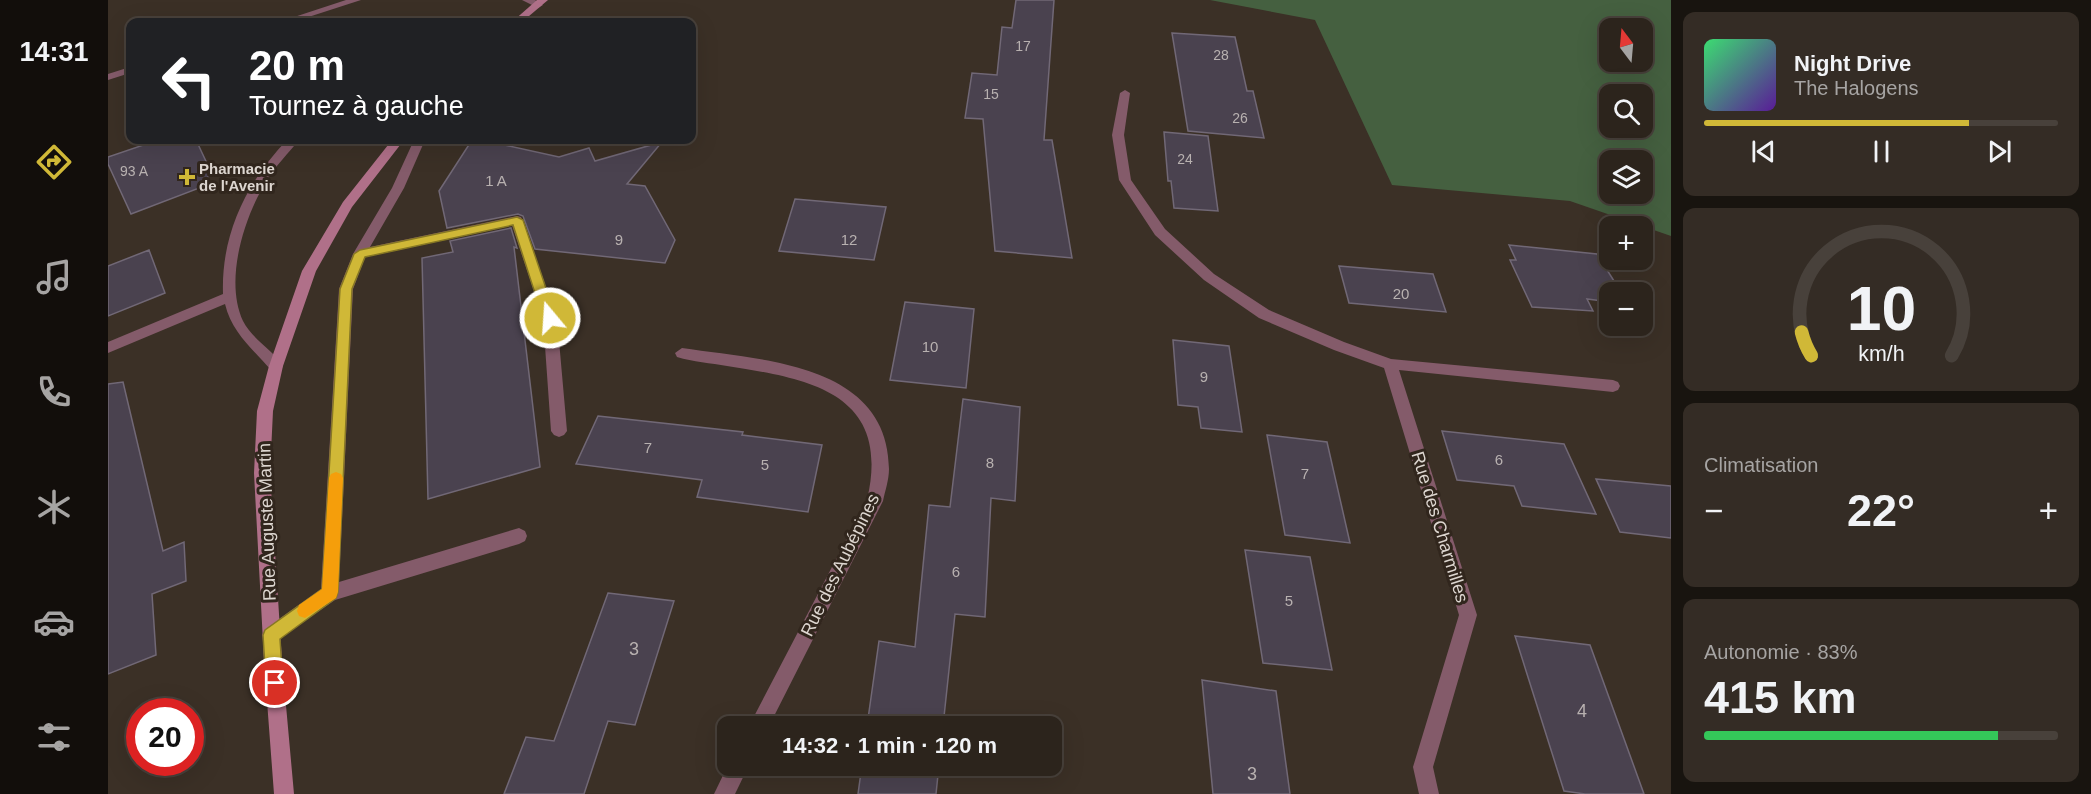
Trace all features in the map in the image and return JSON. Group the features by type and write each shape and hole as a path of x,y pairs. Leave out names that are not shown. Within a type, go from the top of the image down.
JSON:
{"main road":[{"path":"522,18 540,2"},
{"name":"Rue Auguste Martin","path":"284,794 271,635 262,473 265,411 276,366 309,271 347,205 395,144"}],"street":[{"path":"297,18 356,0"},
{"path":"527,0 540,2"},
{"path":"108,77 126,71"},
{"path":"1125,93 1118,135 1125,180 1160,232 1209,276 1264,314 1339,346 1390,364 1613,386"},
{"path":"276,366 237,322 228,282 234,241 245,209 261,177 290,144"},
{"path":"330,592 346,289 360,254 398,188 417,144"},
{"path":"360,254 517,220 550,318 559,431"},
{"path":"108,348 232,296"},
{"name":"Rue des Aubépines","path":"682,353 807,377 844,393 864,413 875,436 881,470 875,501 764,716"},
{"name":"Rue des Charmilles","path":"1390,364 1468,615 1423,767 1429,794"},
{"path":"271,635 330,592 519,536"},
{"path":"724,794 733,776"}],"green space":[{"path":"1210,0 1671,0 1671,236 1653,230 1653,216 1613,216 1570,201 1392,185 1315,20"}],"building":[{"path":"1016,0 1054,0 1044,140 1052,140 1072,258 995,251 983,119 965,118 972,73 997,75 1002,27 1012,28"},
{"path":"1172,33 1235,37 1247,91 1253,91 1264,138 1188,131"},
{"path":"1164,132 1208,136 1218,211 1174,208 1171,181 1168,181"},
{"path":"146,144 198,144 211,172 202,187 131,214 108,164 108,157"},
{"path":"469,144 500,144 559,157 589,148 595,161 660,144 627,184 645,186 675,240 665,263 535,249 523,216 518,214 447,228 439,191"},
{"path":"795,199 886,207 874,260 779,251"},
{"path":"511,228 517,248 514,247 540,467 428,499 422,258 453,252 450,241"},
{"path":"1509,245 1597,254 1599,270 1607,270 1615,282 1599,282 1599,301 1587,299 1593,311 1532,307 1510,260 1516,260"},
{"path":"149,250 165,293 108,316 108,266"},
{"path":"1339,266 1433,274 1446,312 1349,303"},
{"path":"905,302 974,309 966,388 890,380"},
{"path":"1173,340 1229,346 1242,432 1201,428 1198,407 1178,405"},
{"path":"123,382 163,551 184,542 186,581 152,594 156,655 108,674 108,384"},
{"path":"963,399 1020,407 1015,501 991,498 985,617 955,614 944,716 868,716 879,641 915,647 929,505 950,507"},
{"path":"598,416 743,432 742,435 822,445 808,512 697,497 702,480 576,464"},
{"path":"1442,431 1564,444 1596,514 1522,506 1514,486 1457,480"},
{"path":"1267,435 1327,442 1350,543 1285,535"},
{"path":"1596,479 1671,486 1671,538 1620,532"},
{"path":"1245,550 1310,557 1332,670 1263,663"},
{"path":"608,593 674,601 635,725 608,721 584,794 504,794 526,737 554,741"},
{"path":"1515,636 1590,645 1644,794 1585,794 1564,791"},
{"path":"1202,680 1276,691 1290,794 1213,794"},
{"path":"860,776 938,776 936,794 858,794"}],"slow traffic":[{"path":"305,611 330,592 336,478"}],"place":[{"name":"Pharmacie de l'Avenir","path":"187,177"}],"route":[{"path":"275,683 271,635 330,592 346,289 360,254 517,220 550,318"}]}
